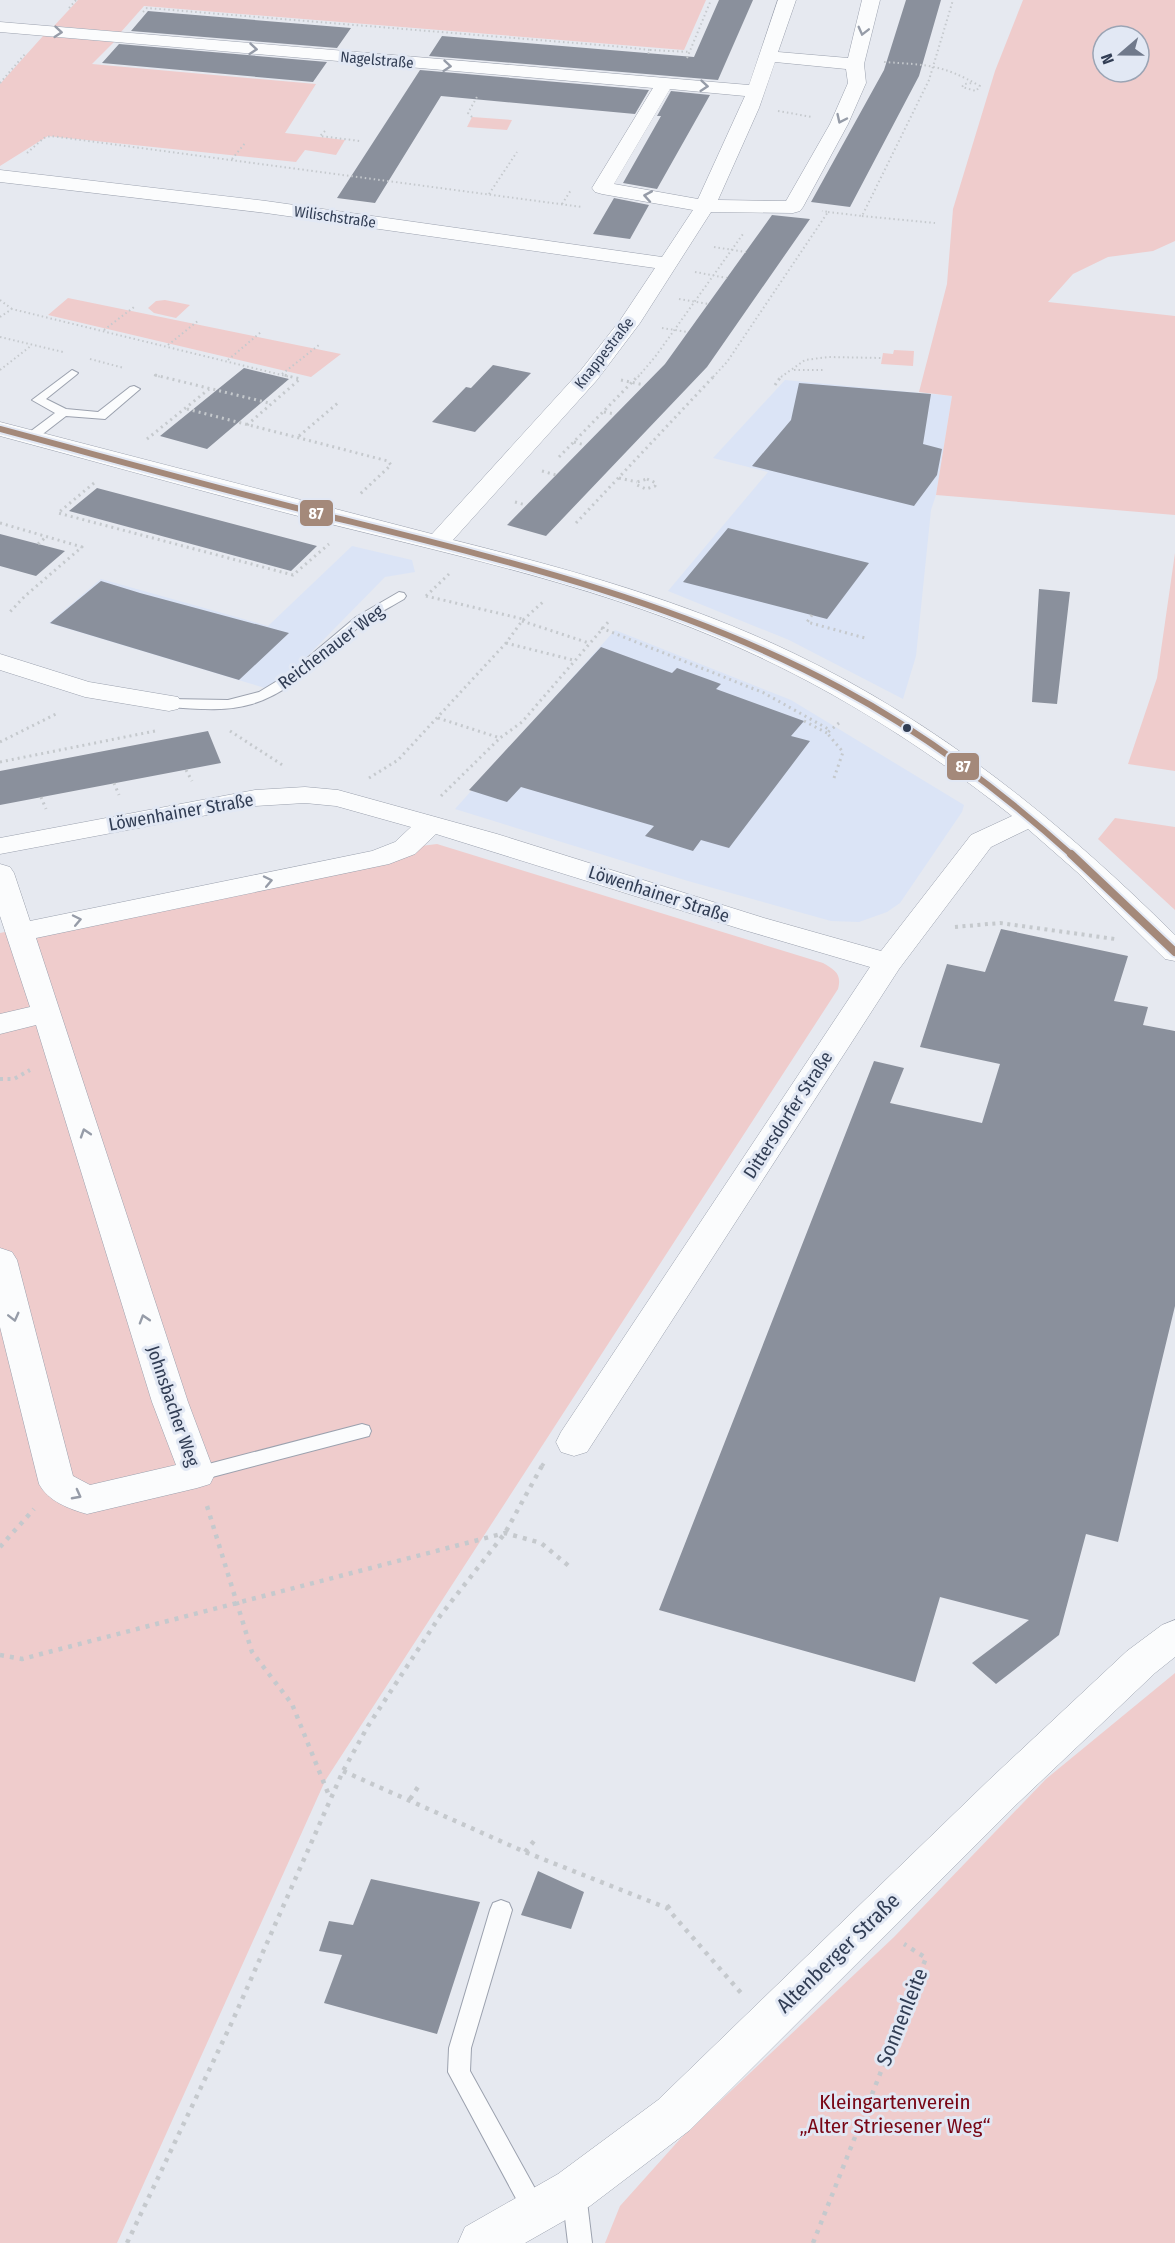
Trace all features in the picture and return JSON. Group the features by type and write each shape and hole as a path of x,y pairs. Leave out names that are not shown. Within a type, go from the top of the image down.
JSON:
{"street":[{"name":"Knappestraße","path":"438,542 589,375 630,323 668,264 705,206 752,99 787,0"},
{"path":"670,83 602,188 705,206 793,207 839,124 857,83 855,63 870,0"},
{"name":"Nagelstraße","path":"0,27 670,83 752,99"},
{"path":"768,56 855,63"},
{"name":"Wilischstraße","path":"0,176 266,207 668,264"},
{"path":"0,429 354,523 473,550 624,595 679,615 789,662 865,702 966,767 1031,817 1175,952"},
{"name":"Reichenauer Weg","path":"0,662 88,694 169,703"},
{"name":"Löwenhainer Straße","path":"0,846 202,806 279,796 338,798 424,821 754,924 888,962"},
{"name":"Dittersdorfer Straße","path":"574,1442 888,962 981,841 1031,817"},
{"path":"19,932 379,858 405,848 424,821"},
{"name":"Johnsbacher Weg","path":"0,873 47,1013 170,1402 197,1474 87,1500 57,1484"},
{"path":"0,1024 47,1013"},
{"path":"0,1260 57,1484"},
{"name":"Altenberger Straße","path":"480,2243 574,2190 674,2115 1004,1791 1141,1662 1175,1636"}],"lane":[{"path":"72,373 38,400 63,412 101,416 134,388"},
{"path":"31,437 63,412"},
{"name":"Reichenauer Weg","path":"169,703 224,705 247,701 270,693 288,683 357,622 399,596"},
{"path":"197,1474 362,1431"},
{"path":"501,1910 460,2048 459,2072 535,2212"},
{"path":"574,2190 580,2243"}],"path":[{"path":"670,83 690,52 711,0"},
{"path":"861,216 929,80 953,0"},
{"path":"120,38 147,8 624,47"},
{"path":"650,50 690,52"},
{"path":"855,63 934,65 955,72 980,86 980,89 970,91 962,87 973,84"},
{"path":"752,99 839,124"},
{"path":"325,131 320,136 360,141"},
{"path":"26,153 44,138 51,136 584,207"},
{"path":"231,160 246,142"},
{"path":"489,194 517,152"},
{"path":"537,479 655,357 762,206"},
{"path":"793,207 935,223"},
{"path":"576,523 727,363 828,212"},
{"path":"0,300 12,309 300,379 246,425"},
{"path":"104,330 134,307"},
{"path":"0,317 12,309"},
{"path":"167,346 200,320"},
{"path":"227,360 261,332"},
{"path":"0,337 67,353"},
{"path":"1,367 33,345"},
{"path":"282,375 319,345"},
{"path":"775,385 782,375 794,370 805,360 882,358"},
{"path":"90,359 131,369"},
{"path":"794,370 825,370"},
{"path":"152,374 270,404"},
{"path":"143,443 209,389"},
{"path":"298,437 339,402"},
{"path":"187,409 388,461 391,465 356,498"},
{"path":"535,470 556,475"},
{"path":"618,478 637,482 652,480 656,486 646,489 637,485 637,482"},
{"path":"98,480 58,513 292,575 354,523"},
{"path":"515,502 522,494"},
{"path":"0,523 82,547 25,596 9,613"},
{"path":"38,544 46,536"},
{"path":"426,596 473,550"},
{"path":"362,782 398,760 506,643 523,620 550,595"},
{"path":"399,596 426,596 523,620 589,643"},
{"path":"424,821 500,738 522,722 573,660 615,615"},
{"path":"812,615 807,622 865,638"},
{"path":"601,628 764,693 829,731 843,752 834,778"},
{"path":"506,643 573,660"},
{"path":"829,731 865,702"},
{"path":"0,742 58,712"},
{"path":"438,718 500,738"},
{"path":"804,721 829,731"},
{"path":"224,728 291,771"},
{"path":"0,762 164,730"},
{"path":"923,919 945,928 1000,923 1117,939"},
{"path":"0,1079 14,1078"},
{"path":"127,2243 232,2022 330,1798 368,1726 440,1616 505,1533 546,1460 574,1442"},
{"path":"197,1474 252,1652 292,1704 330,1798"},
{"path":"0,1547 57,1484"},
{"path":"0,1655 22,1659 505,1533 541,1543 570,1567"},
{"path":"344,1771 525,1852 667,1908 767,2022"},
{"path":"410,1799 420,1784"},
{"path":"525,1852 534,1840"},
{"path":"667,1908 672,1904"},
{"name":"Sonnenleite","path":"813,2243 926,1958 894,1937"}],"shaded area":[{"path":"785,380 952,396 936,495 931,510 916,656 903,699 789,640 668,591 768,472 713,458"},
{"path":"352,546 412,560 415,572 385,577 283,681 265,688 49,623 101,579 268,626"},
{"path":"615,630 791,700 964,805 962,812 900,903 887,912 859,922 831,921 688,881 455,809"}],"green space":[{"path":"78,0 706,0 684,50 144,6 121,32 54,26"},
{"path":"1023,0 1175,0 1175,241 1153,251 1108,257 1073,274 1048,302 1175,316 1175,515 936,495 952,396 919,392 947,284 953,209 995,71"},
{"path":"43,36 114,42 92,64 316,84 285,133 345,140 336,155 305,150 296,162 48,136 0,166 0,84"},
{"path":"472,117 512,120 507,130 467,127"},
{"path":"68,298 341,354 311,377 48,315"},
{"path":"165,300 190,305 176,318 154,313 148,308 156,301"},
{"path":"894,350 914,351 913,366 881,364 883,353 893,354"},
{"path":"1175,553 1175,771 1128,764 1157,678"},
{"path":"1115,818 1175,827 1175,910 1098,839"},
{"path":"437,844 823,963 838,976 838,989 325,1781 117,2243 0,2243 0,933 405,848"},
{"name":"Kleingartenverein „Alter Striesener Weg“","path":"1175,1673 1175,2243 605,2243 620,2206 681,2138 894,1937 1046,1779"}],"building":[{"path":"719,0 753,0 718,80 429,56 442,36 694,57"},
{"path":"906,0 941,0 919,76 850,207 811,202 884,70"},
{"path":"148,11 351,28 337,48 131,31"},
{"path":"119,44 327,62 313,82 102,63"},
{"path":"420,70 649,90 635,114 441,96 375,203 337,198"},
{"path":"671,91 710,95 657,189 623,183 661,116 657,116"},
{"path":"614,198 649,205 630,239 593,234"},
{"path":"772,215 810,219 707,367 546,536 507,525 665,364"},
{"path":"493,365 531,373 475,432 432,422 466,387 471,388"},
{"path":"244,368 289,379 207,449 160,436"},
{"path":"799,383 931,394 923,444 942,449 937,475 914,506 752,466 791,420"},
{"path":"97,488 317,546 291,571 69,511"},
{"path":"728,528 869,563 827,619 683,582"},
{"path":"0,534 65,551 36,576 0,566"},
{"path":"101,581 289,633 239,680 50,623"},
{"path":"1039,589 1070,592 1057,704 1032,702"},
{"path":"601,647 672,673 677,668 721,684 716,689 804,721 791,736 810,741 729,848 701,840 693,851 645,836 654,826 521,787 507,802 469,790"},
{"path":"208,731 221,763 0,805 0,771"},
{"path":"1001,929 1128,956 1114,1001 1148,1007 1143,1025 1175,1031 1175,1306 1118,1542 1086,1534 1059,1635 996,1684 972,1663 1029,1620 940,1597 915,1682 659,1610 874,1061 904,1068 890,1103 982,1123 1000,1064 920,1047 947,964 985,972"},
{"path":"538,1871 584,1892 571,1929 521,1915"},
{"path":"371,1879 480,1902 437,2034 324,2003 342,1955 319,1951 329,1921 353,1925"}],"transit line":[{"name":"87","path":"0,429 523,566 653,606 780,657 841,688 887,715 975,775 1058,842 1175,952"}]}
